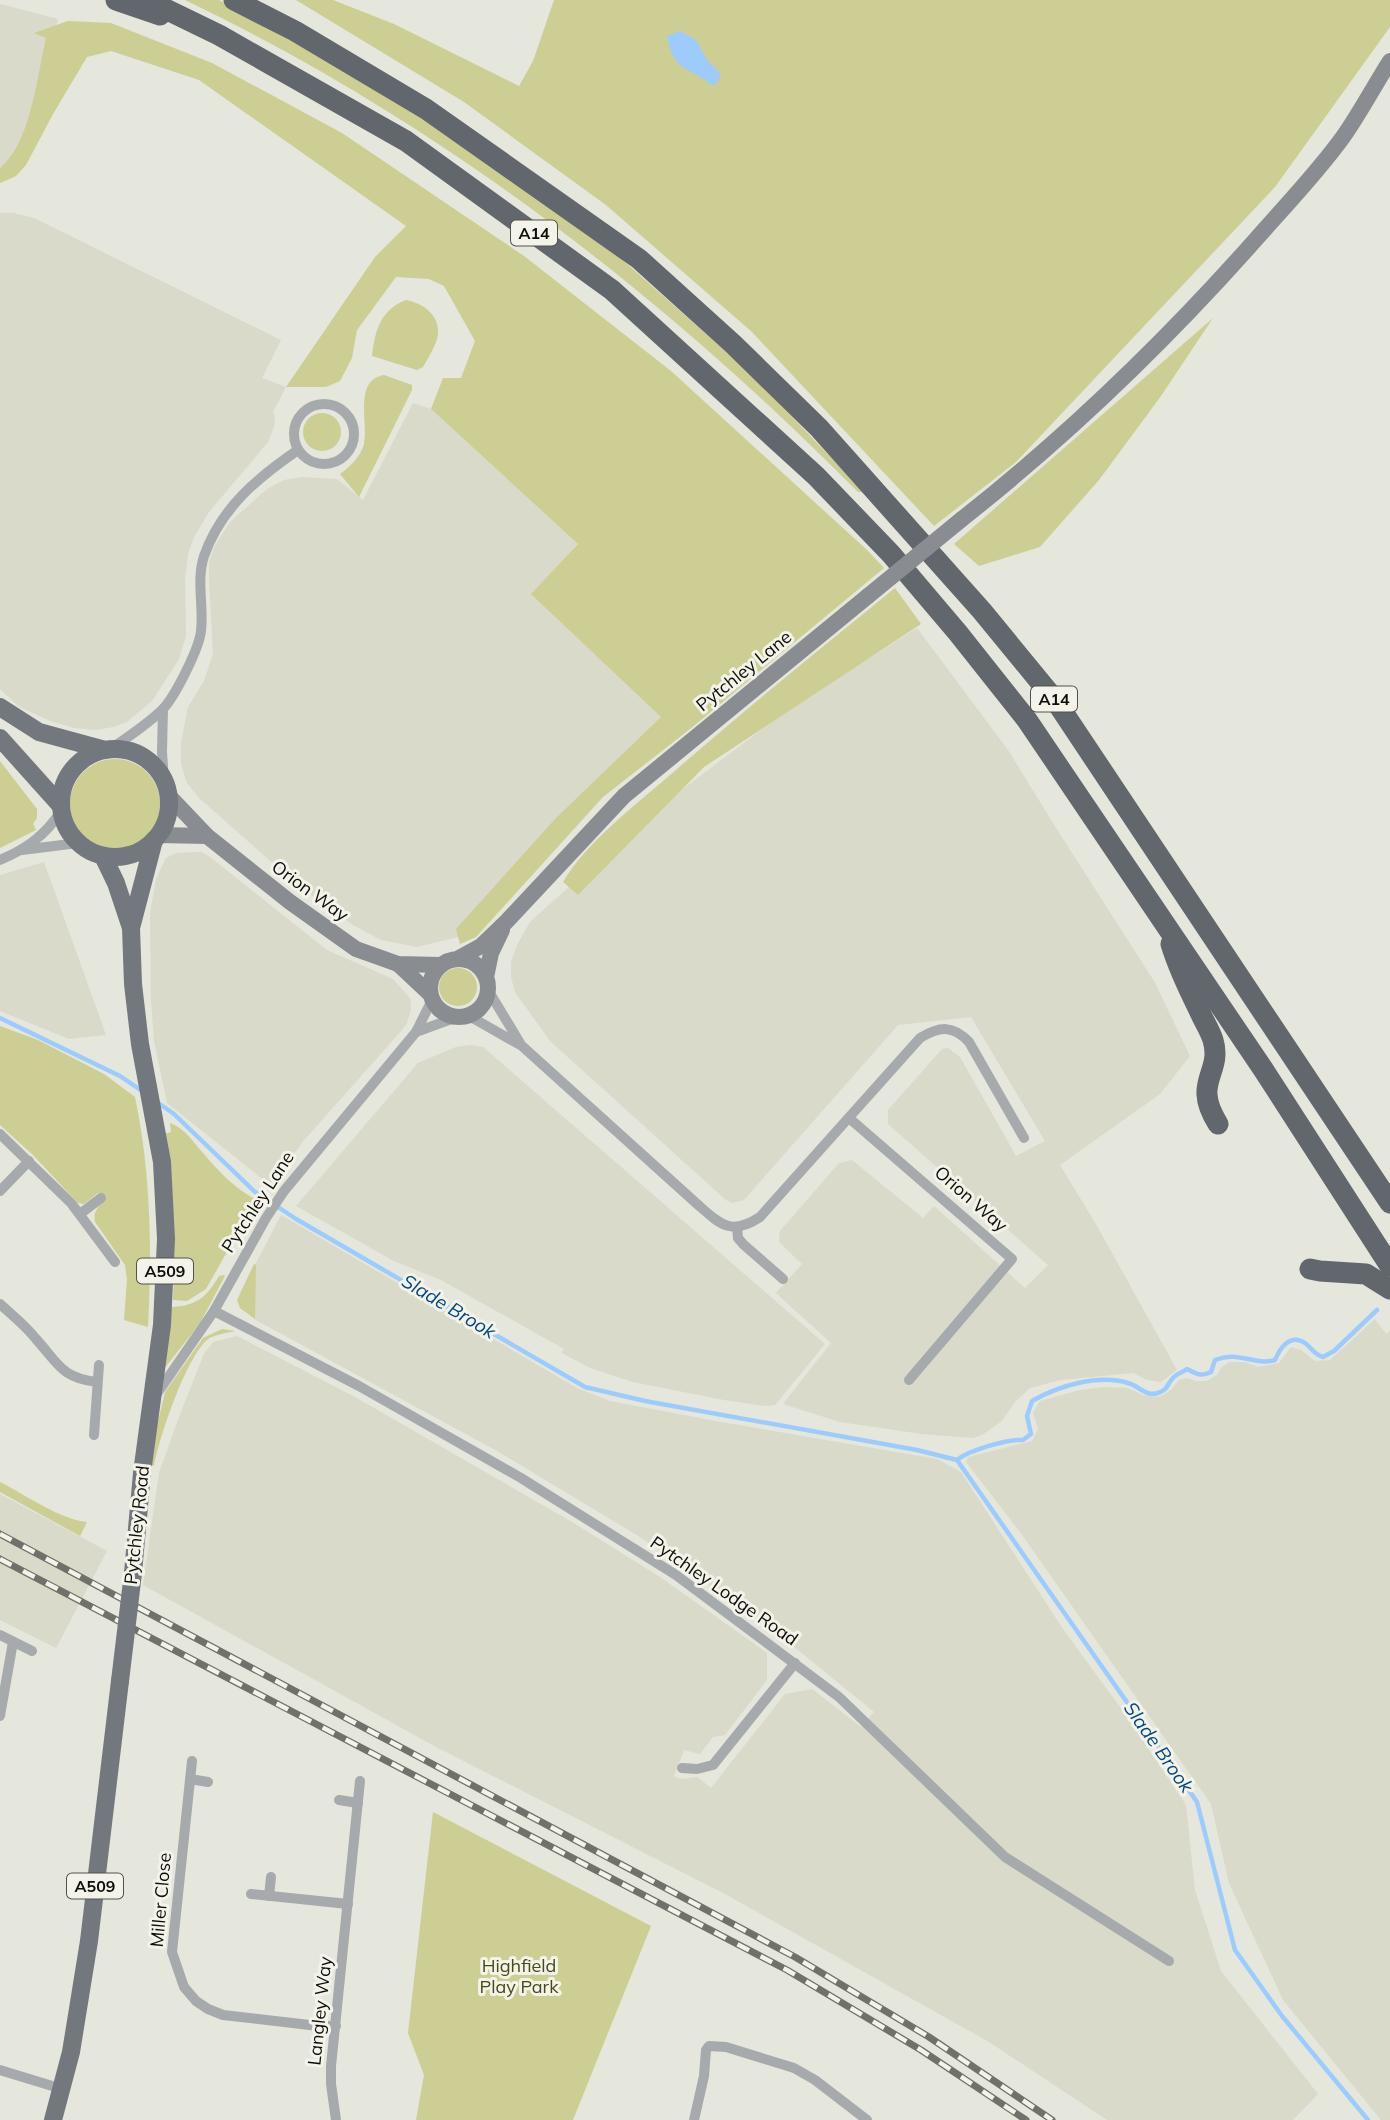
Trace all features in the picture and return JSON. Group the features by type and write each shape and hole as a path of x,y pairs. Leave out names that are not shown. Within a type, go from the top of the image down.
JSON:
{"highway":[{"path":"116,0 219,36"},
{"name":"A14","path":"147,0 219,36 407,141 612,290 816,476 899,563 1027,720 1164,920 1390,1266"},
{"name":"A14","path":"234,0 295,32 426,109 639,259 733,344 819,428 982,611 1055,700 1390,1203"},
{"path":"1164,920 1179,970 1213,1040 1214,1056 1205,1092 1210,1111 1219,1124"},
{"path":"1310,1269 1366,1273 1390,1289"}],"main road":[{"path":"0,707 39,732 107,750 122,750 147,760 166,788"},
{"path":"0,738 61,808 67,828 78,843 103,856 122,857 131,855 156,838"},
{"path":"61,808 64,787 73,770 87,757 107,750"},
{"name":"A509","path":"156,838 169,810 166,788"},
{"name":"Pytchley Road","path":"131,929 156,838"},
{"name":"Pytchley Road","path":"53,2120 71,2052 89,1941 150,1405 162,1325 166,1239 162,1162 144,1065 133,984 131,929 116,883 103,856"}],"street":[{"name":"Pytchley Lane","path":"459,958 481,946 506,922 624,796 1024,470 1121,383 1217,283 1303,186 1343,137 1390,61"},
{"path":"315,405 333,405 349,417 355,438 344,458 334,463 320,464 307,460 298,450 294,442 295,423 307,409 315,405"},
{"path":"107,750 163,709 196,652 201,631 200,573 204,555 228,510 250,486 298,450"},
{"path":"163,709 162,752 166,788"},
{"name":"Orion Way","path":"166,788 207,835 290,902 356,949 398,964 440,965"},
{"path":"0,860 22,850 50,828 61,808"},
{"path":"156,838 207,835"},
{"path":"22,850 78,843"},
{"name":"Pytchley Lane","path":"487,983 491,953 506,922"},
{"path":"522,1046 478,965 459,958 440,965 429,983 431,997 438,1009 447,1015 463,1017 522,1046 720,1223 737,1227 748,1225 760,1217 920,1038 932,1031 959,1031 969,1042 1024,1138"},
{"name":"Orion Way","path":"398,964 431,997"},
{"path":"416,1032 478,1010 485,1000 487,983"},
{"name":"Pytchley Lane","path":"150,1405 214,1311 284,1191 416,1032 431,997"},
{"name":"Orion Way","path":"849,1118 1012,1259 909,1380"},
{"path":"0,1134 80,1214 115,1262"},
{"path":"0,1191 29,1161"},
{"path":"80,1214 100,1198"},
{"path":"737,1227 738,1238 743,1244 783,1279"},
{"path":"0,1304 35,1337 59,1368 78,1379 97,1381"},
{"name":"Pytchley Lodge Road","path":"214,1311 366,1390 521,1478 676,1575 839,1697 1005,1857 1169,1961"},
{"path":"94,1435 99,1365"},
{"path":"0,1635 32,1651"},
{"path":"0,1716 13,1642"},
{"path":"682,1768 696,1769 712,1765 795,1663"},
{"name":"Miller Close","path":"192,1761 172,1952 184,1987 196,2001 223,2015 336,2026"},
{"path":"190,1779 208,1782"},
{"name":"Langley Way","path":"337,2120 331,2084 360,1781"},
{"path":"340,1800 358,1803"},
{"path":"270,1896 271,1877"},
{"path":"251,1894 348,1905"},
{"path":"694,2120 704,2076 706,2050 715,2045 794,2068 815,2080 867,2120"},
{"path":"0,2070 62,2089"}],"shaded area":[{"path":"0,4 58,19 30,143 11,178 0,183"},
{"path":"0,213 34,218 281,340 262,378 286,387 273,412 274,427 268,442 209,512 194,537 188,554 185,580 186,636 179,659 152,701 127,722 113,727 96,730 74,728 50,721 18,706 0,689"},
{"path":"413,403 431,409 578,544 532,594 662,717 458,937 417,947 381,940 353,925 300,887 199,798 187,783 181,764 181,743 188,707 204,681 213,654 209,561 214,547 230,522 267,489 284,480 302,477 337,479 363,500"},
{"path":"917,628 1008,750 1154,981 1190,1056 1160,1094 1060,1165 1177,1370 1161,1382 1147,1380 1133,1373 1061,1380 1030,1388 1015,1402 1002,1421 973,1438 922,1434 840,1422 783,1404 831,1343 776,1293 802,1264 779,1242 780,1231 839,1163 852,1160 923,1218 934,1206 1025,1288 1048,1265 888,1124 888,1110 942,1049 948,1048 960,1057 1016,1156 1045,1141 971,1017 898,1025 744,1200 732,1203 550,1041 515,992 511,977 511,962 530,922 650,814 786,711"},
{"path":"201,852 327,950 393,979 410,998 411,1009 402,1030 305,1139 270,1185 167,1103 154,1041 150,913 156,879 166,858 177,853"},
{"path":"44,862 106,1035 69,1039 0,1011 0,875"},
{"path":"456,1047 483,1047 825,1344 775,1405 724,1400 633,1382 590,1368 562,1353 564,1349 441,1280 394,1261 296,1206 418,1063"},
{"path":"281,1215 577,1388 610,1401 937,1459 961,1472 1063,1629 1128,1718 1186,1805 1195,1890 1221,1971 1318,2094 1293,2120 1107,2120 989,2042 725,1894 436,1747 143,1585 159,1473 179,1417 204,1354 213,1342 237,1336 355,1397 572,1522 660,1577 767,1653 767,1680 725,1735 713,1737 700,1754 684,1750 674,1776 681,1779 697,1777 711,1788 785,1694 812,1689 861,1727 874,1712 770,1627 640,1537 499,1452 254,1319 255,1265"},
{"path":"1375,1319 1386,1334 1390,1331 1390,2120 1381,2120 1283,2000 1229,1883 1211,1804 1020,1532 966,1462 968,1457 1032,1441 1038,1429 1033,1413 1040,1401 1080,1390 1106,1387 1128,1388 1143,1395 1159,1397 1171,1390 1179,1380 1187,1378 1206,1381 1217,1375 1229,1362 1245,1362 1258,1367 1279,1363 1291,1347 1301,1350 1315,1361 1330,1360"},
{"path":"0,1494 107,1551 56,1648 0,1620"}],"green space":[{"path":"185,0 219,0 275,29 412,110 608,247 749,372 864,492 858,492 706,349 626,281 543,217 369,100 279,48"},
{"path":"296,0 333,0 394,24 519,86 533,61 554,0 1390,0 1390,27 1275,187 1016,462 934,526 752,332 606,205 464,102"},
{"path":"68,21 111,23 212,63 342,133 524,256 671,371 884,568 690,729 603,797 476,937 460,944 456,929 556,818 661,717 531,594 578,544 431,409 443,378 461,378 475,341 444,286 429,279 396,277 357,330 352,358 340,381 326,387 286,387 375,257 406,226 199,80 111,51 87,57 26,165 16,176 0,183 0,168 11,157 19,142 36,89 46,38 34,33"},
{"path":"406,300 429,311 438,328 434,348 423,367 417,370 372,356 380,322 390,309"},
{"path":"1213,318 1161,396 1099,480 1040,547 979,566 954,544"},
{"path":"384,375 412,385 412,390 359,497 340,474 355,461 363,448 364,404 368,385"},
{"path":"322,413 335,419 341,432 335,445 322,451 309,445 303,432 309,419"},
{"path":"895,588 921,624 704,767 578,895 563,882 584,853 626,812"},
{"path":"115,759 132,763 147,772 156,787 160,804 156,821 147,836 132,845 115,849 98,845 83,836 74,821 70,804 74,787 83,772 98,763"},
{"path":"0,761 37,809 37,818 33,824 36,830 0,848"},
{"path":"458,968 471,974 477,987 471,1000 458,1006 445,1000 439,987 445,974"},
{"path":"0,1026 38,1040 104,1074 135,1097 149,1212 148,1327 124,1320 127,1279 125,1265 95,1222 96,1210 104,1201 98,1193 84,1204 78,1203 33,1155 0,1125"},
{"path":"170,1123 185,1132 229,1180 259,1201 245,1220 206,1289 187,1301 173,1300 173,1237 164,1134 171,1132"},
{"path":"254,1264 255,1319 240,1308 237,1300"},
{"path":"225,1276 200,1323 164,1369 171,1307 194,1303"},
{"path":"222,1329 235,1331 208,1339 191,1362 161,1437 154,1466 152,1465 156,1430 165,1392 203,1338"},
{"path":"0,1482 54,1512 87,1522 80,1536 0,1492"},
{"name":"Highfield Play Park","path":"433,1812 651,1926 573,2120 416,2120 424,2075 408,2033"}],"water":[{"path":"680,31 696,40 707,60 720,73 719,80 713,86 683,67 673,56 667,36"}],"waterway":[{"name":"Slade Brook","path":"0,1018 120,1076 142,1091"},
{"name":"Slade Brook","path":"157,1102 174,1114 254,1191 296,1219 585,1387 645,1401 917,1450 957,1460 989,1446 1023,1440 1031,1434 1027,1416 1032,1401 1054,1391 1078,1383 1104,1380 1132,1384 1154,1394 1166,1389 1174,1377 1187,1369 1207,1374 1211,1372 1215,1360 1224,1357 1275,1360 1286,1343 1295,1340 1305,1343 1323,1357 1334,1351 1377,1310"},
{"name":"Slade Brook","path":"957,1460 1197,1802 1235,1950 1282,2016 1368,2120"}],"railway":[{"path":"0,1534 795,1957 929,2037 1052,2120"},
{"path":"0,1559 787,1970 921,2050 1026,2120"}]}
